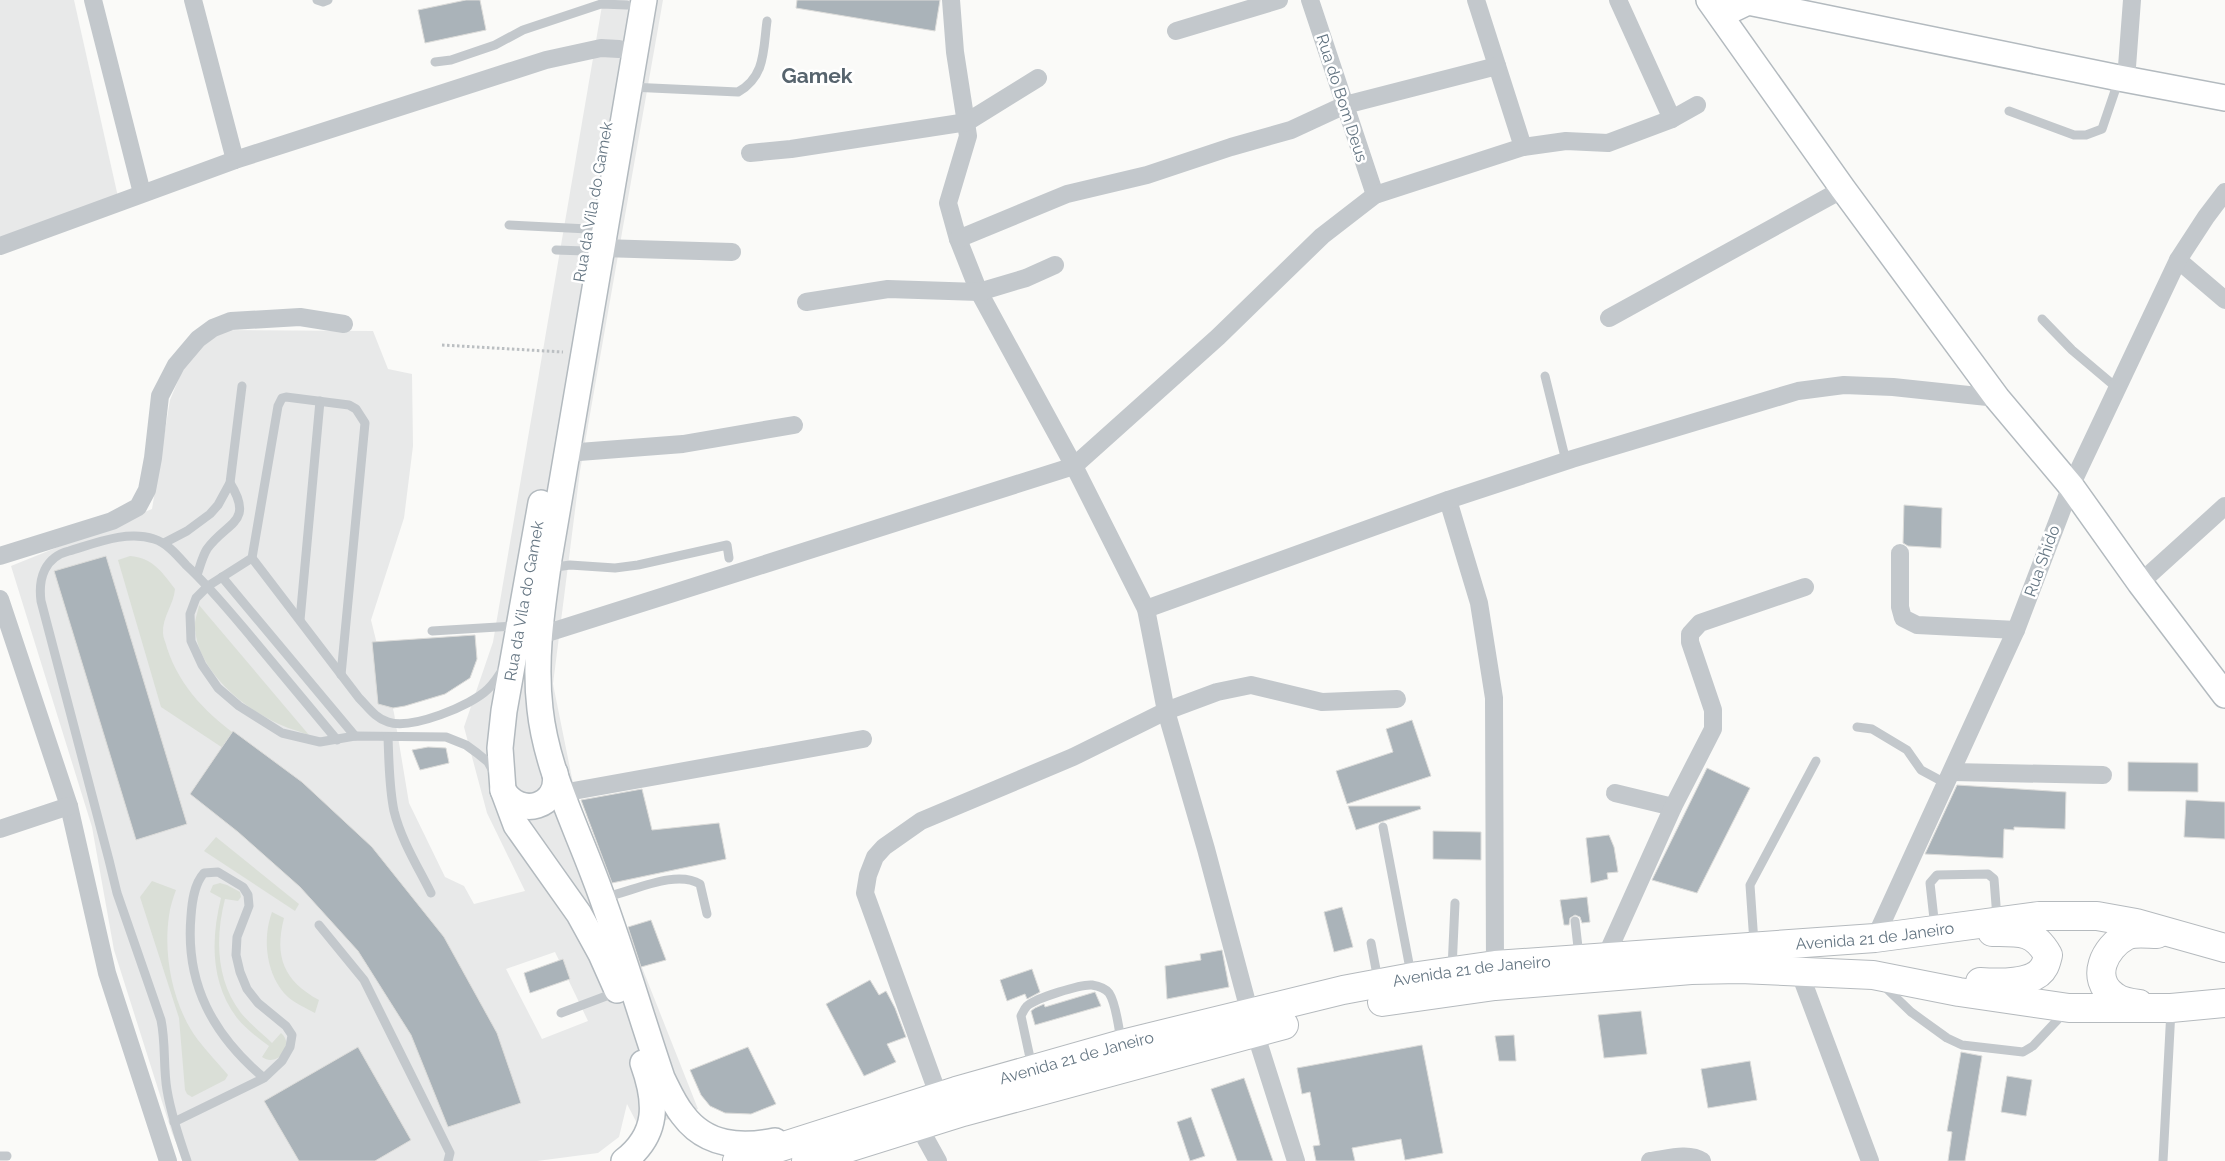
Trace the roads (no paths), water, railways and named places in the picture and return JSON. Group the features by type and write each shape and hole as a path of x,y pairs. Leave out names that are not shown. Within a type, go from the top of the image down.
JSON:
{"main road":[{"path":"2225,98 2123,79 1750,1 1715,7 1843,189 1997,398 2071,486 2140,583 2225,694"},
{"name":"Rua da Vila do Gamek","path":"624,1161 636,1152 646,1138 653,1108 650,1083 618,992 601,954 579,914 516,825 503,790 500,748 504,711 524,636 548,569 566,453 592,243 619,49 632,2"},
{"name":"Rua da Vila do Gamek","path":"632,2 630,87 567,352 524,636 537,674 540,710 559,783 602,898 662,1078 683,1116 693,1126 722,1142 736,1145 755,1145 853,1124"},
{"path":"503,790 514,803 523,806 537,806 551,795 556,782 559,783"},
{"name":"Avenida 21 de Janeiro","path":"806,1161 1252,1023 1343,990 1411,977 1495,965 1874,938 2039,916 2097,916 2136,923 2225,948"},
{"path":"1873,975 1955,979 2003,984 2031,978 2044,969 2048,955 2040,942 2026,934 1927,932"},
{"path":"2171,1008 2125,1002 2112,996 2104,984 2101,973 2103,959 2114,945 2128,935 2173,933"},
{"name":"Avenida 21 de Janeiro","path":"737,1161 938,1097 1122,1044 1413,996 1495,986 1691,970 1799,971 1873,975 1959,992 2069,1008 2171,1008 2225,1003"}],"street":[{"path":"93,0 142,193"},
{"path":"193,0 235,160"},
{"path":"951,0 968,136 948,203 958,239 979,292 1074,466 1146,609 1166,711 1206,849 1252,1023 1296,1161"},
{"path":"1176,31 1280,0"},
{"name":"Rua do Bom Deus","path":"1310,0 1375,195"},
{"path":"1476,0 1523,147"},
{"path":"1618,0 1672,119"},
{"path":"2123,79 2132,0"},
{"path":"0,246 235,160 546,60 601,48 619,49"},
{"path":"958,239 1067,194 1147,175 1231,147 1291,130 1344,105 1497,66"},
{"path":"750,153 791,149 967,122 1038,78"},
{"path":"524,636 1074,466 1218,337 1322,236 1375,195 1523,147 1566,141 1608,143 1672,119 1697,105"},
{"path":"1609,318 1843,189"},
{"name":"Rua Shido","path":"1874,938 1950,778 2016,630 2071,486 2117,388 2178,260 2225,192"},
{"path":"592,243 732,252"},
{"path":"2178,260 2225,300"},
{"path":"806,302 888,289 979,292 1026,278 1055,265"},
{"path":"0,556 112,521 138,507 147,490 153,458 160,396 176,365 198,339 213,328 231,321 300,317 344,324"},
{"path":"1146,609 1448,500 1798,391 1844,385 1893,387 1997,398"},
{"path":"566,453 683,444 794,425"},
{"path":"1448,500 1479,603 1494,698 1495,965"},
{"path":"2140,583 2225,506"},
{"path":"1900,553 1900,607 1903,618 1917,625 2016,630"},
{"path":"1592,957 1713,729 1713,710 1690,642 1690,634 1700,623 1805,587"},
{"path":"0,599 69,806 107,973 168,1161"},
{"path":"938,1097 865,894 868,875 875,857 884,847 921,821 1073,757 1166,711 1217,692 1251,685 1322,702 1397,699"},
{"path":"559,783 863,739"},
{"path":"1950,778 2103,775"},
{"path":"1615,793 1673,807"},
{"path":"0,829 69,806"},
{"path":"1799,971 1870,1161"},
{"path":"918,1125 938,1161"},
{"path":"1650,1161 1687,1156 1702,1161"}],"lane":[{"path":"318,0 323,2 328,0"},
{"path":"435,62 451,60 495,45 523,30 601,4 632,2"},
{"path":"630,87 738,92 750,85 760,72 767,21"},
{"path":"2009,111 2074,135 2086,135 2102,128 2123,79"},
{"path":"510,225 592,243"},
{"path":"556,250 592,243"},
{"path":"2042,320 2072,350 2117,388"},
{"path":"1545,376 1566,462"},
{"path":"164,543 187,531 210,514 218,505 230,482 242,386"},
{"path":"341,675 365,424 356,409 349,405 286,397 279,402 252,558 341,675 376,716 389,722 403,724 450,711 478,697 489,688 524,636 432,631"},
{"path":"300,620 320,401"},
{"path":"197,575 206,550 237,519 240,508 239,497 230,482"},
{"path":"187,1161 174,1122 167,1089 165,1037 161,1020 152,988 117,893 41,601 39,586 42,573 51,560 65,552 120,537 154,538 164,543 208,586 337,740"},
{"path":"548,569 570,565 615,568 638,565 727,544 729,558"},
{"path":"252,558 208,586 196,598 190,614 191,641 202,665 218,688 239,706 282,733 320,742 355,736 424,735 446,737 466,745 488,762 503,790"},
{"path":"222,577 355,736"},
{"path":"1857,727 1872,729 1907,750 1921,770 1950,778"},
{"path":"388,737 390,784 394,812 405,842 431,893"},
{"path":"1754,946 1750,885 1816,761"},
{"path":"1383,827 1411,977"},
{"path":"174,1122 264,1078 282,1061 290,1047 292,1035 286,1026 258,1003 247,989 240,972 236,955 237,937 249,906 248,895 242,887 218,872 204,873 199,878 192,902 190,930 191,959 198,986 208,1012 223,1036 241,1059 264,1078"},
{"path":"1927,932 1930,883 1937,875 1988,874 1994,879 1997,921"},
{"path":"602,898 661,881 688,878 700,884 707,914"},
{"path":"1452,971 1455,903"},
{"path":"1575,922 1592,957"},
{"path":"320,925 364,980 450,1153 448,1161"},
{"path":"1371,943 1379,983"},
{"path":"1873,975 1911,1012 1948,1038 1962,1045 2023,1052 2033,1046 2069,1008"},
{"path":"1032,1070 1021,1016 1027,1006 1036,1000 1055,994 1091,985 1103,987 1109,992 1112,1000 1122,1044"},
{"path":"560,1012 618,992"},
{"path":"2163,1161 2171,1008"}],"district":[{"name":"Gamek","path":"817,75"}]}
